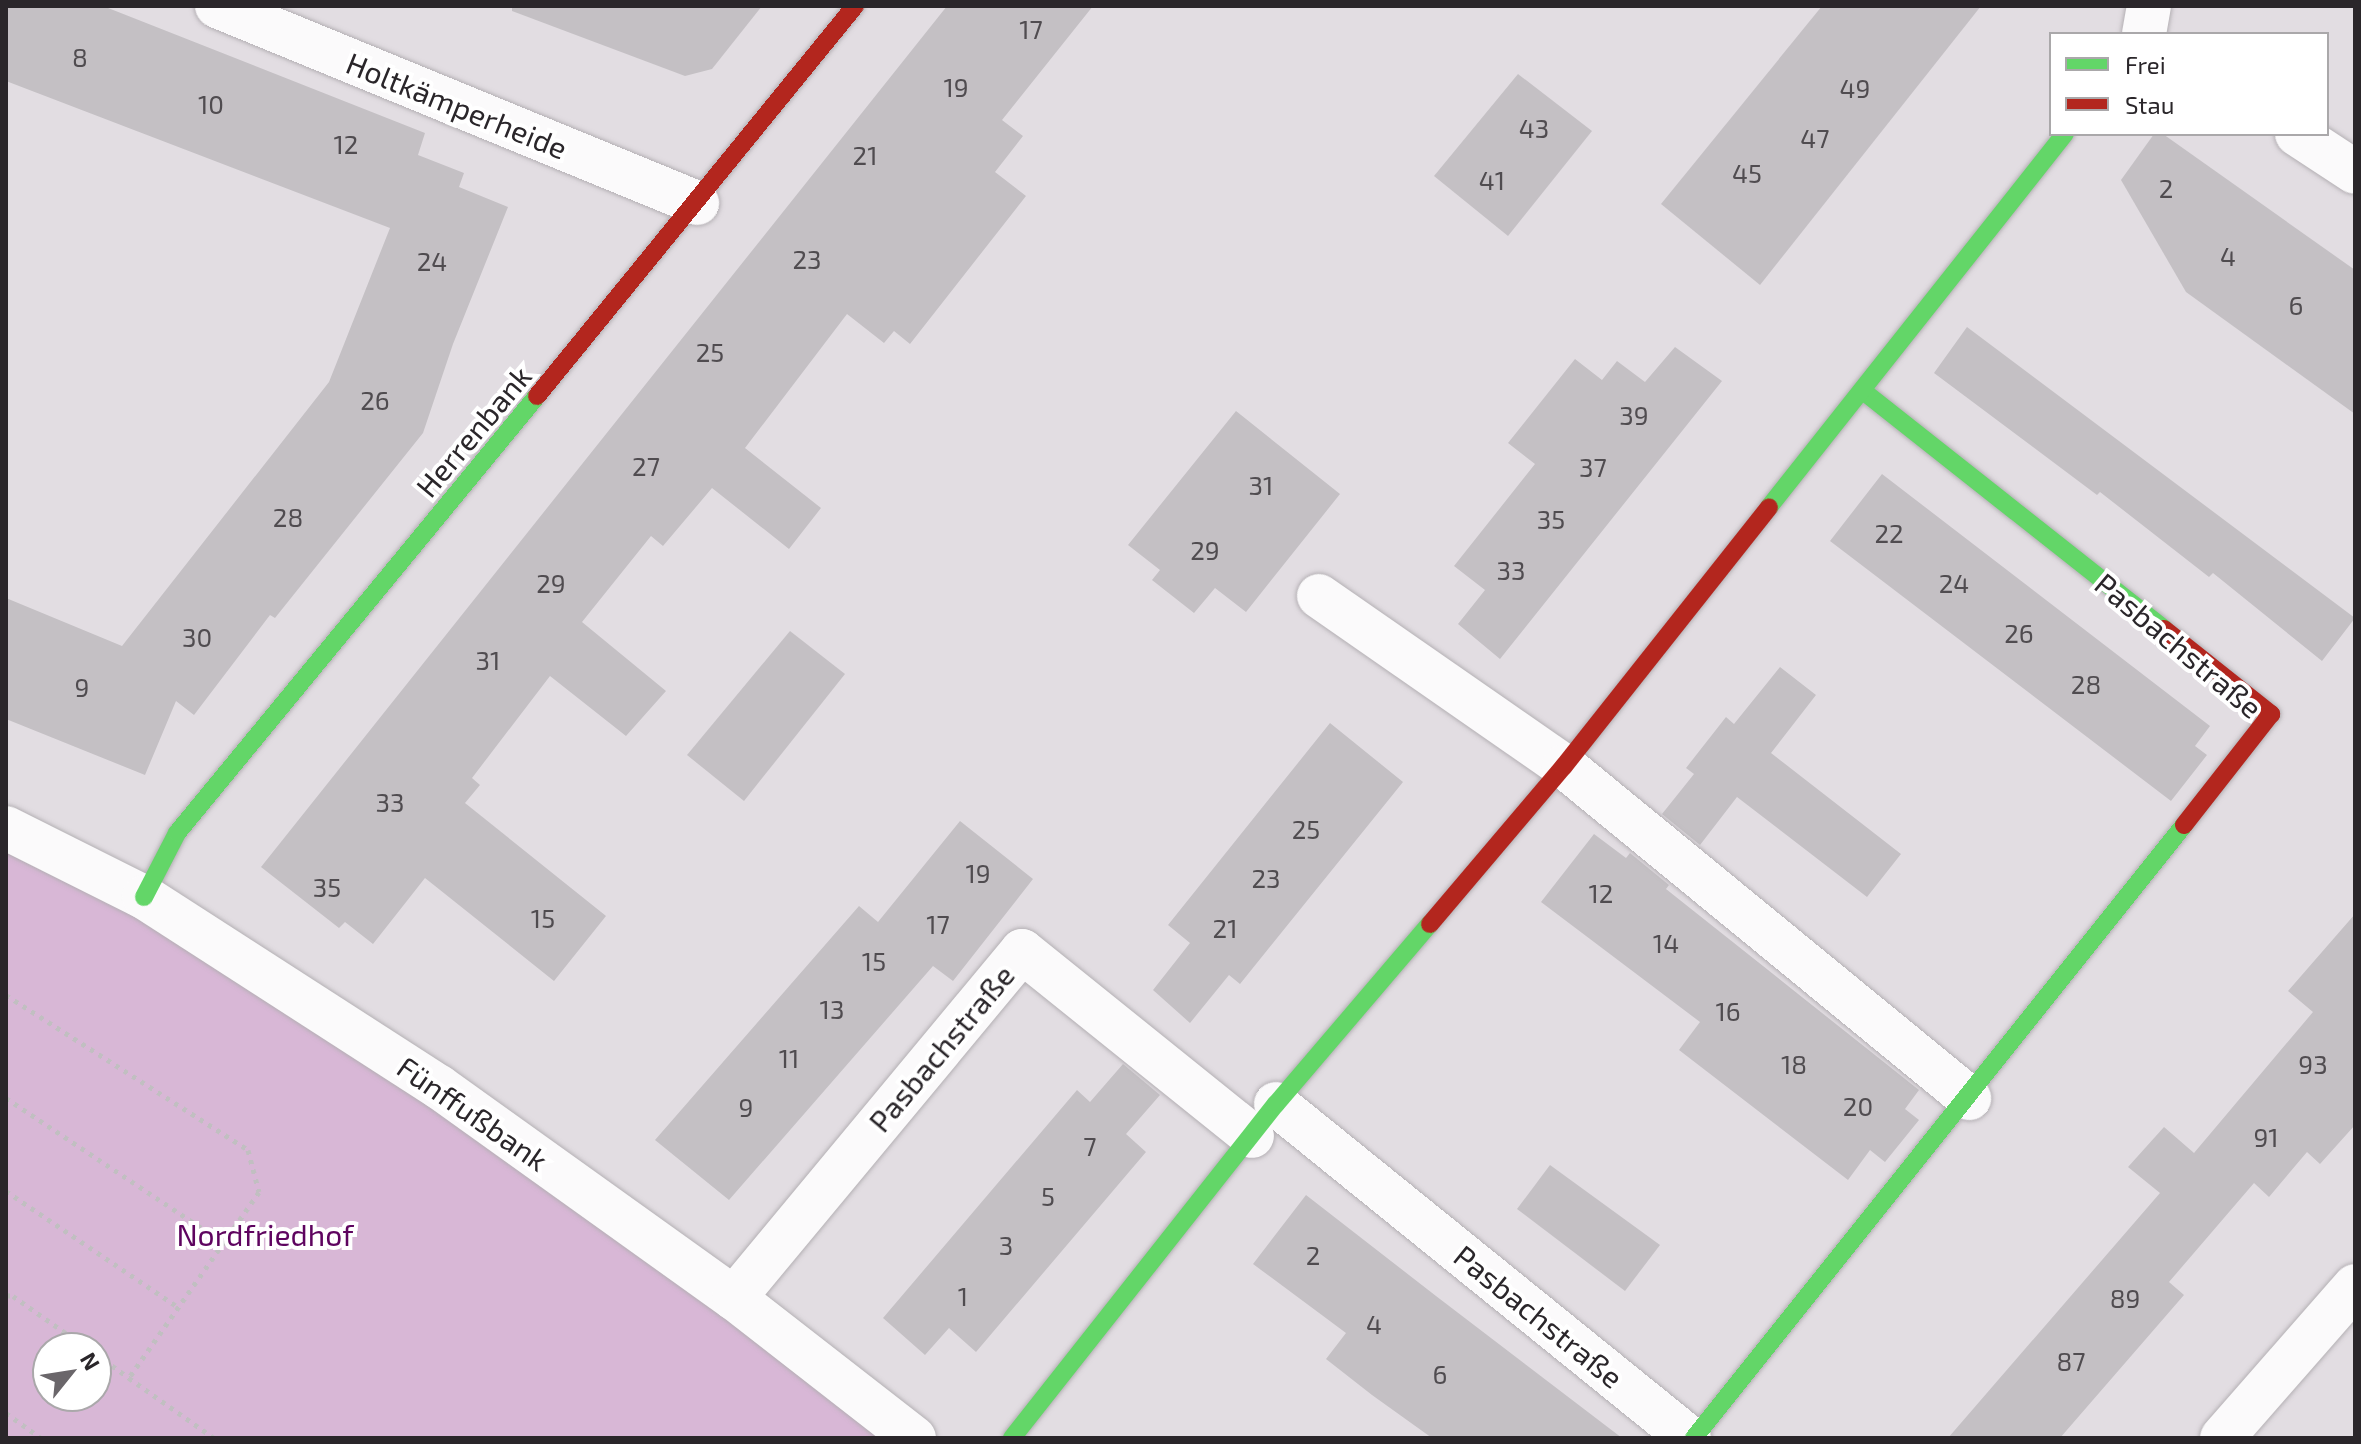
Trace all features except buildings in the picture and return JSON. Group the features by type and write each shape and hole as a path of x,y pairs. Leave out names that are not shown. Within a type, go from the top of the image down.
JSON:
{"street":[{"name":"Holtkämperheide","path":"217,6 697,203"},
{"name":"Herrenbank","path":"144,897 177,833 697,203 855,6"},
{"path":"1012,1438 1264,1120 1564,766 2063,136"},
{"path":"2300,136 2355,172"},
{"name":"Pasbachstraße","path":"734,1298 1022,951 1264,1120 1692,1438 1969,1098 2271,714 1863,391"},
{"path":"1319,596 1564,766 1969,1098"},
{"name":"Fünffußbank","path":"6,828 144,897 439,1087 734,1298 914,1438"},
{"path":"2222,1438 2355,1286"}],"path":[{"path":"6,995 248,1150 259,1192 129,1378"},
{"path":"6,1098 224,1243"},
{"path":"6,1191 178,1307"},
{"path":"6,1295 13,1296 64,1332"},
{"path":"112,1366 214,1438"},
{"path":"6,1413 41,1438"}],"green space":[{"name":"Nordfriedhof","path":"6,840 133,904 432,1099 895,1438 6,1438"}],"traffic: fast":[{"path":"1769,507 2063,136"},
{"path":"1863,391 2164,629"},
{"path":"144,897 177,833 537,396"},
{"path":"1694,1438 2184,825"},
{"path":"1012,1438 1276,1104 1430,924"}],"traffic: jam":[{"path":"537,396 855,6"},
{"path":"1430,924 1564,766 1769,507"},
{"path":"2164,629 2271,714 2184,825"}]}
